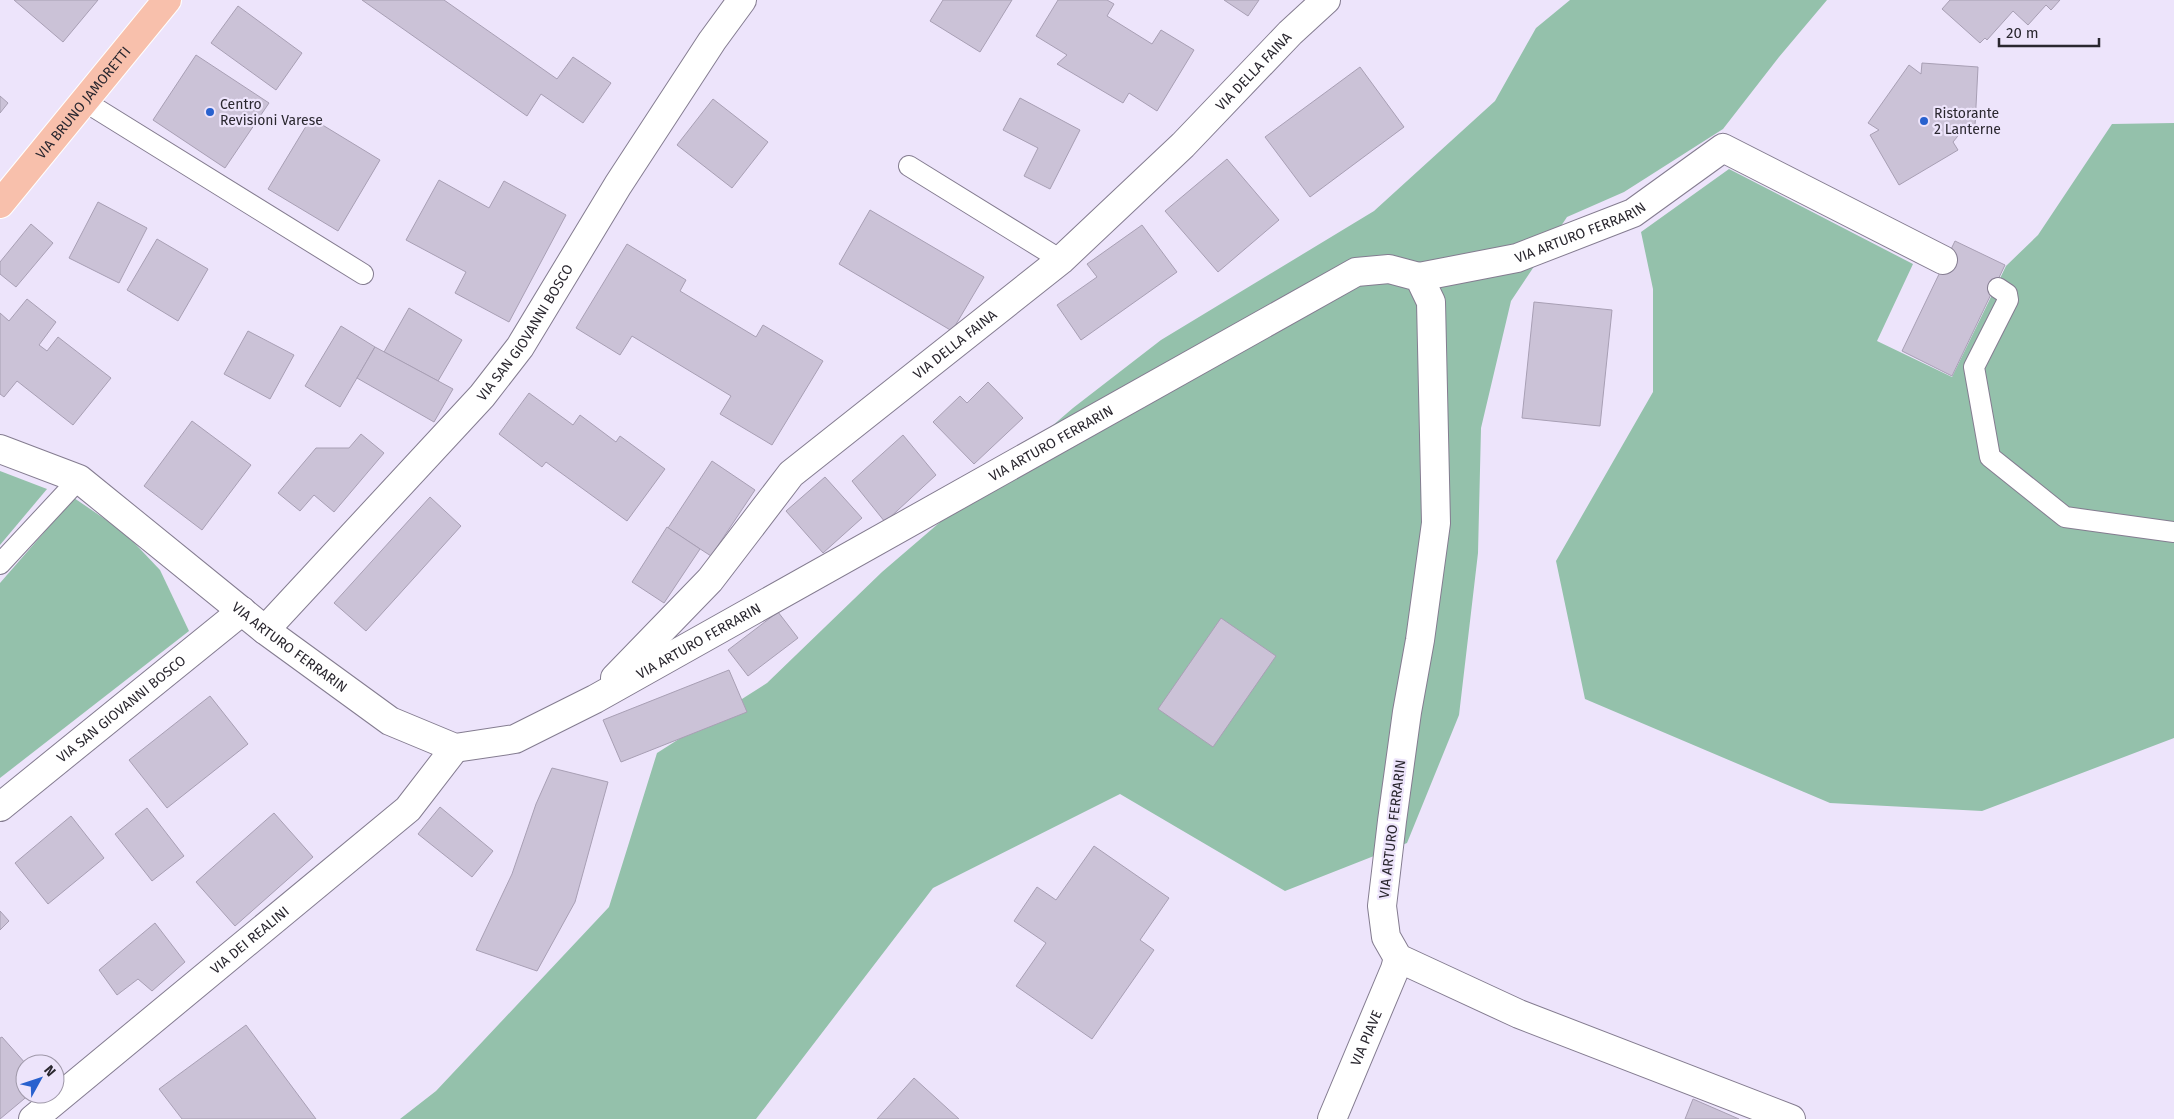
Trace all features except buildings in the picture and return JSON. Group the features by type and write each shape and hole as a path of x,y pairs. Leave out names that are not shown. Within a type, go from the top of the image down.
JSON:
{"main road":[{"name":"VIA BRUNO JAMORETTI","path":"0,204 167,0"}],"street":[{"name":"VIA SAN GIOVANNI BOSCO","path":"265,630 482,396 514,354 618,185 712,41 742,0"},
{"name":"VIA DELLA FAINA","path":"595,699 710,580 790,474 1061,260 1183,145 1290,32 1326,0"},
{"name":"VIA ARTURO FERRARIN","path":"0,449 79,479 265,630 390,721 455,748 515,739 595,699 1356,272 1389,269 1419,277 1517,258 1633,213 1723,148 1943,260"},
{"name":"VIA ARTURO FERRARIN","path":"1398,958 1386,937 1382,906 1407,712 1420,640 1436,523 1431,302 1419,277"},
{"name":"VIA SAN GIOVANNI BOSCO","path":"0,807 242,610"},
{"name":"VIA DEI REALINI","path":"33,1119 408,809 455,748"},
{"name":"VIA PIAVE","path":"1332,1119 1396,969 1398,958"},
{"path":"1398,958 1519,1014 1791,1119"}],"lane":[{"path":"84,101 363,274"},
{"path":"909,166 1061,260"},
{"path":"1998,288 2008,294 2008,300 1974,367 1990,457 2065,517 2174,532"},
{"path":"0,564 79,479"}],"green space":[{"path":"1570,0 1827,0 1779,57 1723,129 1624,192 1567,217 1511,301 1481,428 1478,553 1459,715 1407,843 1285,891 1120,794 933,888 756,1119 400,1119 436,1091 609,907 657,753 767,683 882,572 1073,408 1161,340 1374,211 1495,101 1536,28"},
{"path":"2174,123 2174,738 1982,811 1830,803 1585,699 1556,561 1653,392 1653,289 1641,232 1729,169 1913,264 1877,341 1952,377 2006,266 2038,235 2112,124"},
{"path":"0,471 47,489 0,545"},
{"path":"74,498 124,532 160,570 189,631 0,778 0,583"}],"place":[{"name":"Centro Revisioni Varese","path":"210,112"},
{"name":"Ristorante 2 Lanterne","path":"1924,121"}]}
